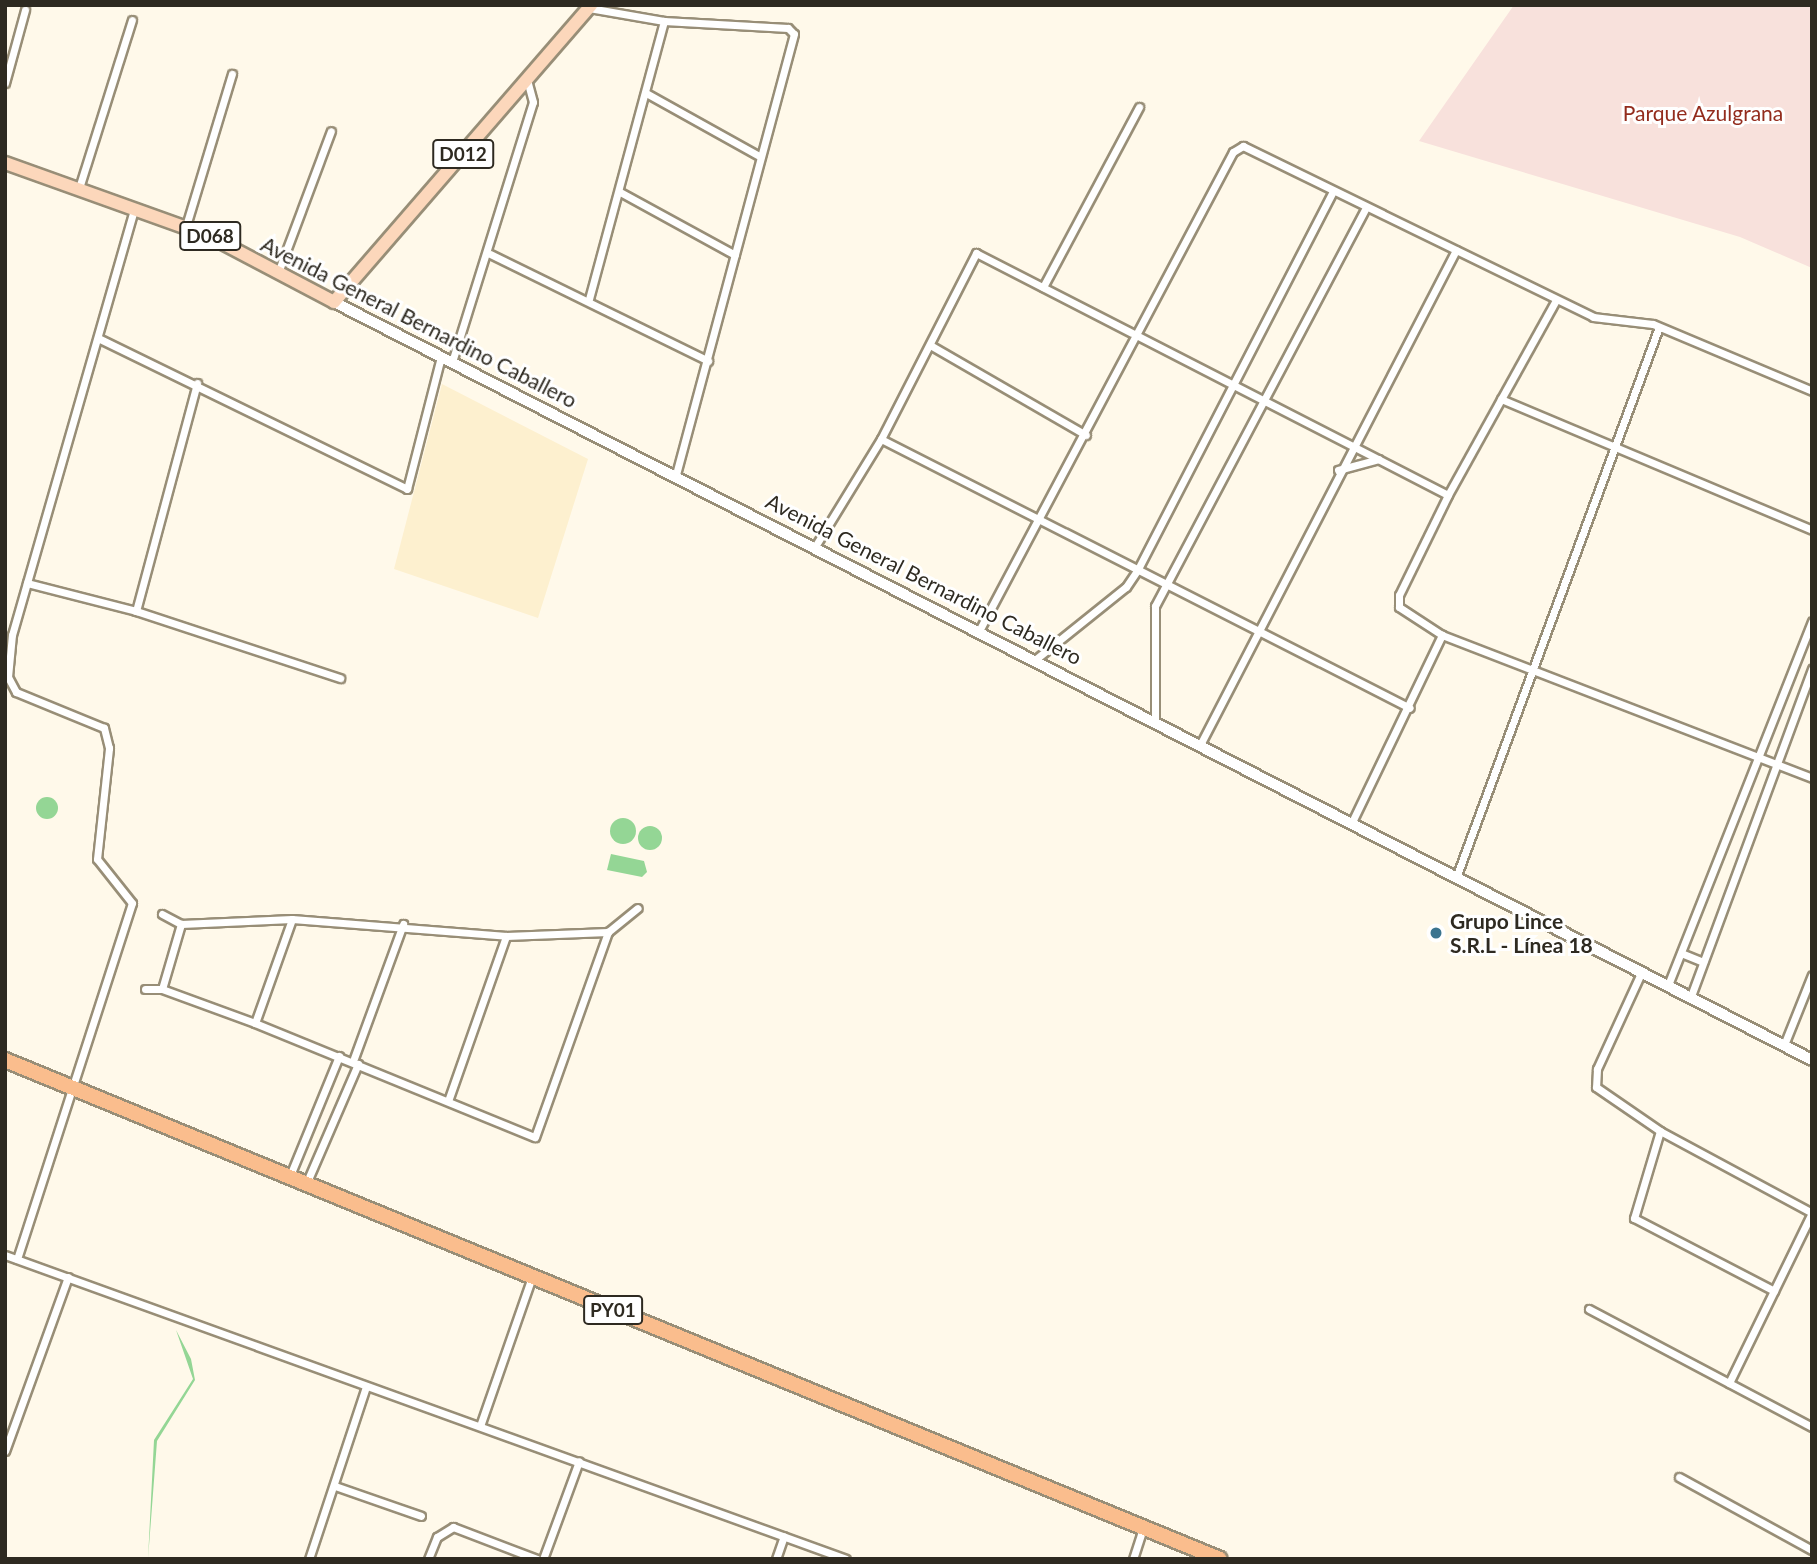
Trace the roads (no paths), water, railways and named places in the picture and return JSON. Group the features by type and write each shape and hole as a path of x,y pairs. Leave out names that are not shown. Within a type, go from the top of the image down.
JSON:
{"highway":[{"name":"PY01","path":"5,1060 1220,1559"}],"main road":[{"name":"D012","path":"334,302 590,7"},
{"name":"Avenida General Bernardino Caballero","path":"5,163 186,226 279,270 334,302 676,473 1812,1060"}],"street":[{"path":"590,7 664,21 793,30 708,361 676,473"},
{"path":"5,83 25,10"},
{"path":"79,188 132,20"},
{"path":"589,299 664,21"},
{"path":"186,226 232,74"},
{"path":"98,338 197,383 407,489 447,359 490,254 533,102 527,80"},
{"path":"646,93 759,156"},
{"path":"1043,287 1139,107"},
{"path":"279,270 331,131"},
{"path":"980,629 1042,522 1238,148 1247,146 1333,191 1592,317 1659,327 1812,391"},
{"path":"1036,659 1126,587 1138,569 1333,191"},
{"path":"620,192 735,255"},
{"path":"1155,720 1151,626 1166,583 1366,207"},
{"path":"17,1259 76,1091 132,903 97,859 109,748 104,728 16,692 8,677 9,634 27,583 134,208"},
{"path":"1201,743 1242,656 1261,634 1350,444 1456,250"},
{"path":"816,545 881,439 976,253 1448,495"},
{"path":"490,254 589,299 708,361"},
{"path":"1556,300 1448,495 1398,601 1411,619 1442,635 1537,668 1776,761 1812,778"},
{"path":"1457,875 1537,668 1659,327"},
{"path":"930,345 1086,435"},
{"path":"136,611 197,383"},
{"path":"1501,399 1812,530"},
{"path":"881,439 1410,708"},
{"path":"1338,470 1379,459"},
{"path":"27,583 136,611 340,678"},
{"path":"1668,985 1812,622"},
{"path":"1352,822 1410,708 1442,635"},
{"path":"1690,996 1812,669"},
{"path":"145,989 162,989 255,1023 447,1101 530,1138 539,1136 608,932 638,908"},
{"path":"162,914 181,924 292,919 403,924 506,936 608,932"},
{"path":"255,1023 292,919"},
{"path":"162,989 181,924"},
{"path":"306,1185 356,1063 403,924"},
{"path":"447,1101 506,936"},
{"path":"1681,953 1703,962"},
{"path":"1642,971 1593,1083 1660,1131 1812,1213 1729,1383"},
{"path":"1784,1045 1812,975"},
{"path":"289,1178 339,1056"},
{"path":"1660,1131 1634,1218 1774,1291"},
{"path":"5,1255 846,1559"},
{"path":"5,1451 68,1277"},
{"path":"480,1426 532,1277"},
{"path":"1589,1309 1812,1427"},
{"path":"309,1559 366,1387"},
{"path":"544,1559 579,1461"},
{"path":"1679,1477 1812,1550"},
{"path":"335,1486 421,1516"},
{"path":"1133,1559 1144,1526"},
{"path":"428,1559 437,1537 453,1527 537,1559"},
{"path":"776,1559 784,1536"}],"place":[{"name":"Grupo Lince S.R.L - Línea 18","path":"1436,933"}],"park label":[{"name":"Parque Azulgrana","path":"1703,113"}]}
